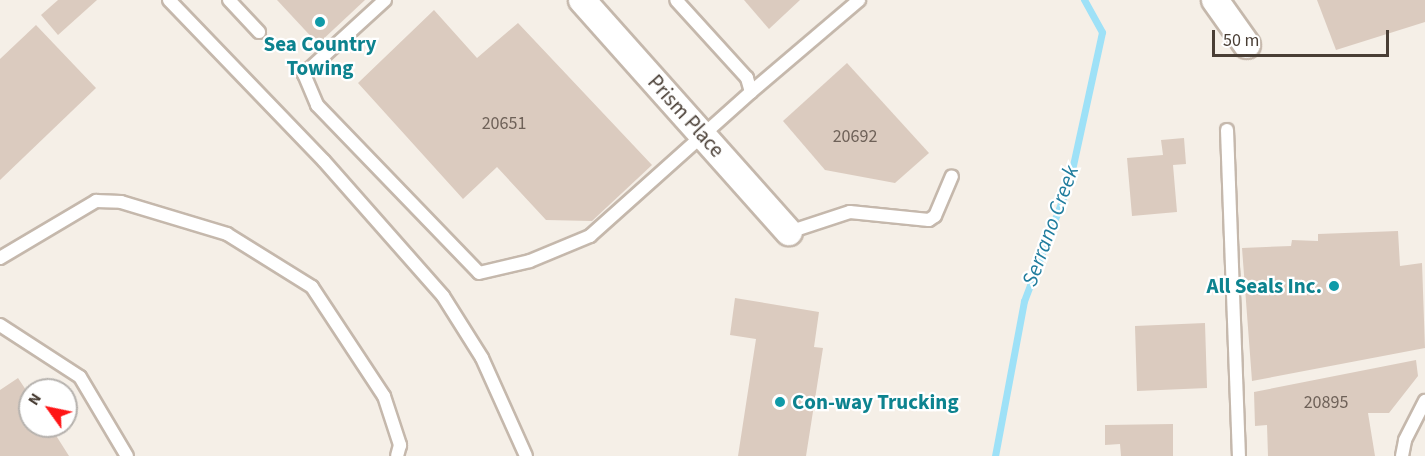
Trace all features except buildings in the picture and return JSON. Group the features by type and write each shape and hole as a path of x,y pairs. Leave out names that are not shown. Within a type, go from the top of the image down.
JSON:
{"street":[{"name":"Prism Place","path":"582,0 789,231"},
{"path":"1215,0 1247,45"}],"lane":[{"path":"169,0 324,161 443,296 482,358 526,456"},
{"path":"229,0 259,32"},
{"path":"385,0 304,74 318,105 479,273 530,261 590,236 702,134 859,0"},
{"path":"676,0 747,78 751,92"},
{"path":"1227,130 1239,456"},
{"path":"789,231 850,212 929,220 936,216 952,176"},
{"path":"0,258 96,201 121,202 227,234 312,286 384,396 400,445 397,456"},
{"path":"0,325 80,377 127,456"},
{"path":"1402,456 1405,440 1425,401"}],"waterway":[{"name":"Serrano Creek","path":"995,456 1024,301 1070,179 1102,32 1084,0"}],"place":[{"name":"Sea Country Towing","path":"320,22"},
{"name":"All Seals Inc.","path":"1334,286"},
{"name":"Con-way Trucking","path":"780,402"}]}
